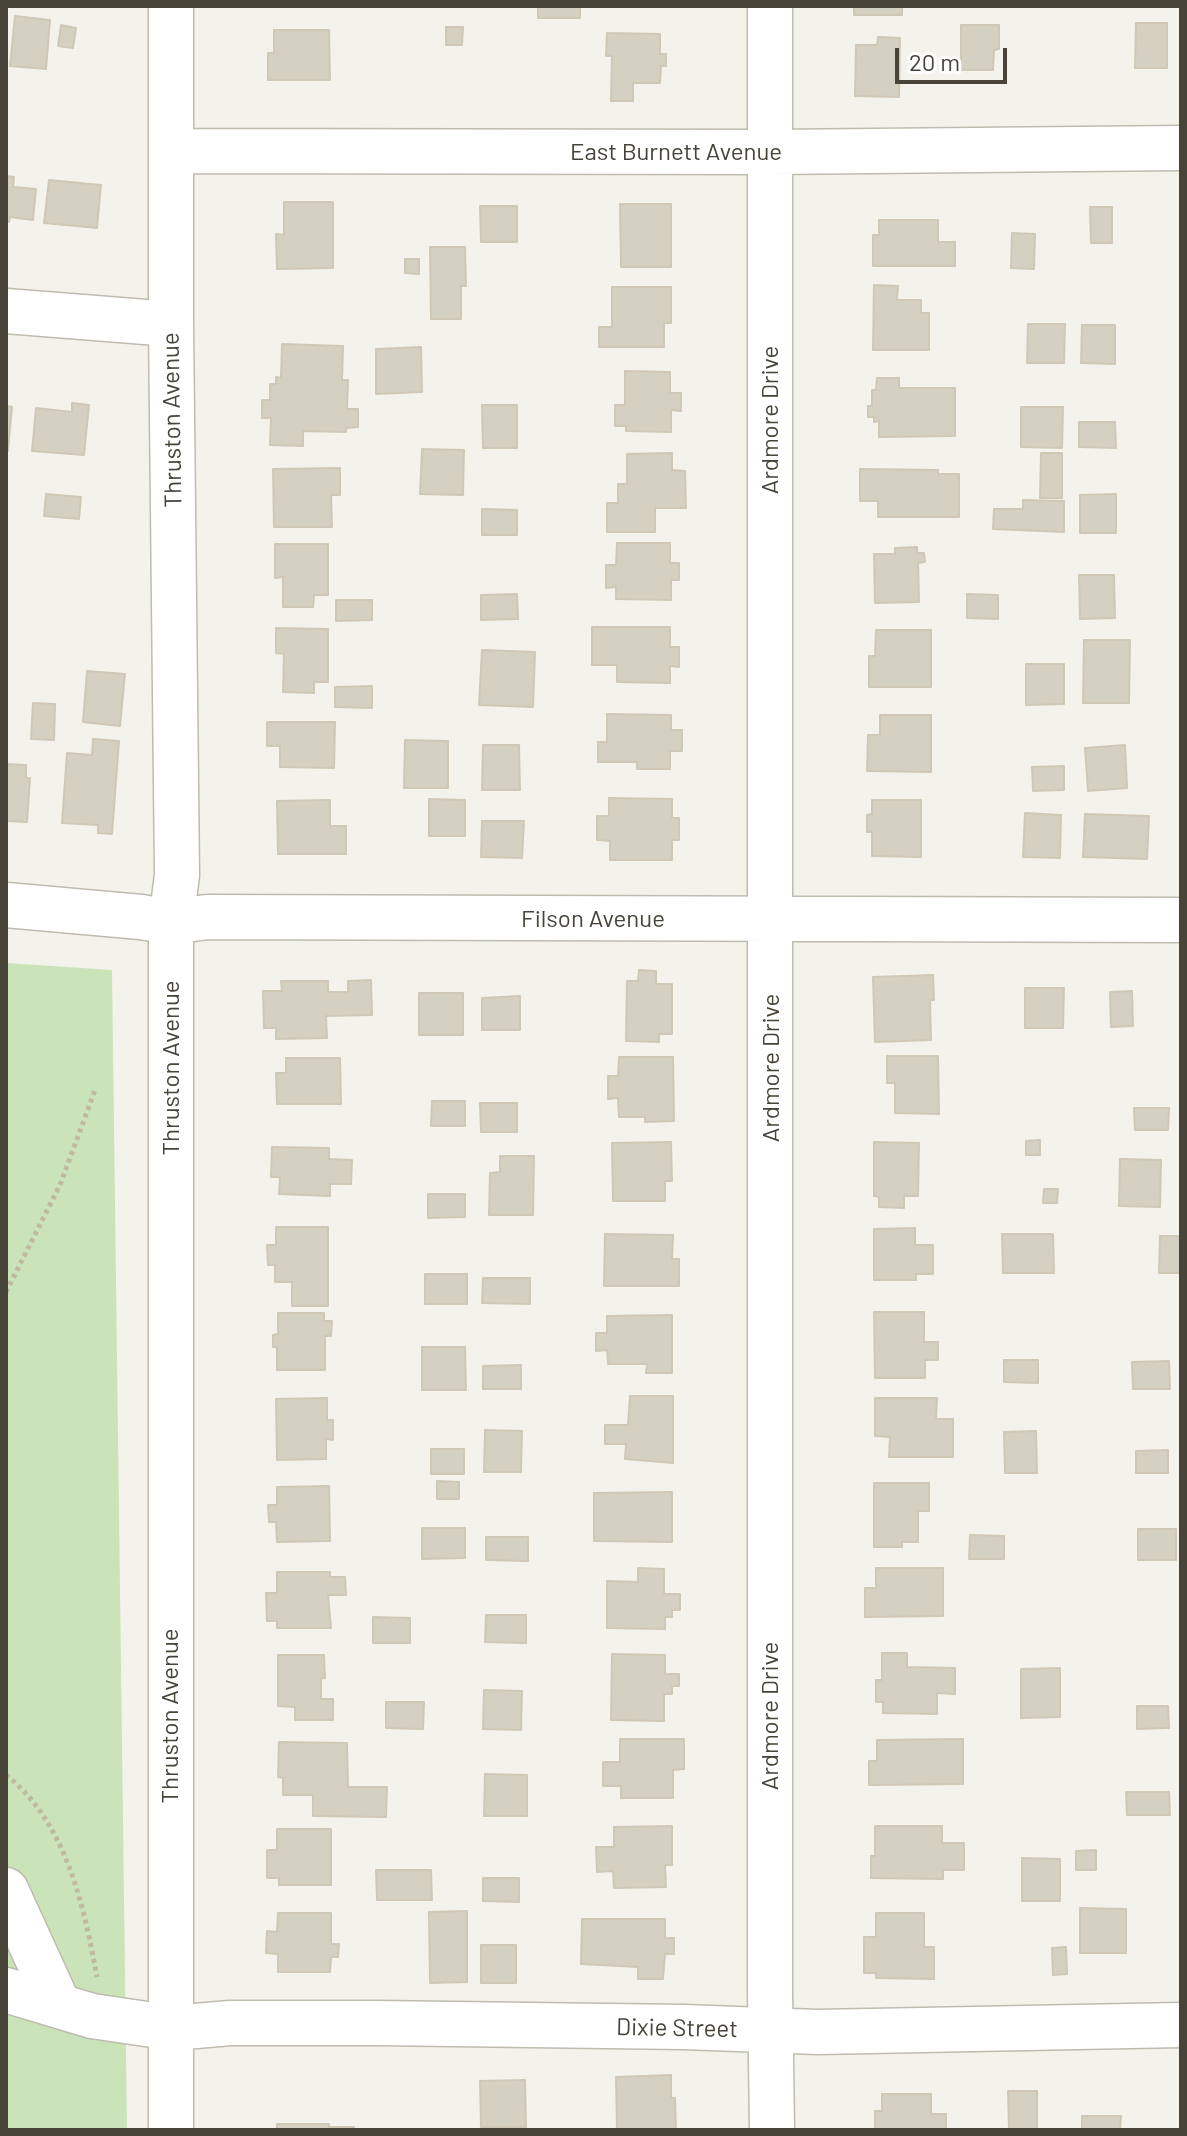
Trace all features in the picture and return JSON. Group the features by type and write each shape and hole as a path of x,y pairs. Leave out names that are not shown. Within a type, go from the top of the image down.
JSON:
{"street":[{"name":"Thruston Avenue","path":"171,6 177,875 171,922 171,2130"},
{"name":"Ardmore Drive","path":"770,6 772,2130"},
{"name":"East Burnett Avenue","path":"171,151 772,152 1181,148"},
{"path":"6,311 171,324"},
{"name":"Filson Avenue","path":"6,905 171,922 207,917 1181,920"},
{"path":"6,1890 59,2006"},
{"name":"Dixie Street","path":"6,1990 92,2016 173,2028 230,2023 772,2030 1181,2025"}],"path":[{"path":"6,1292 60,1185 95,1090"},
{"path":"6,1775 45,1817 73,1875 97,1979 110,1980"}],"green space":[{"path":"6,963 112,970 127,2130 6,2130"}],"building":[{"path":"538,6 580,6 580,18 538,18"},
{"path":"854,6 902,6 902,15 854,15"},
{"path":"15,16 50,20 46,69 10,66"},
{"path":"1136,23 1167,23 1167,68 1135,68"},
{"path":"61,25 76,28 73,48 58,46"},
{"path":"961,25 999,25 999,49 994,50 993,70 961,70"},
{"path":"446,27 463,27 462,45 446,45"},
{"path":"274,30 329,30 330,80 268,80 268,53 274,53"},
{"path":"607,33 660,34 660,54 666,54 666,66 661,66 660,83 633,83 633,101 611,101 612,56 606,56"},
{"path":"878,37 900,38 899,97 855,96 856,45 877,45"},
{"path":"6,176 14,177 13,187 36,189 33,220 10,217 9,222 6,221"},
{"path":"49,180 101,185 97,228 44,223"},
{"path":"284,202 333,202 333,268 277,269 276,234 284,235"},
{"path":"620,204 671,204 671,267 621,267"},
{"path":"480,206 517,206 517,242 481,242"},
{"path":"1090,207 1112,207 1112,243 1091,243"},
{"path":"879,220 938,220 938,242 955,242 955,266 873,266 873,235 879,235"},
{"path":"1012,233 1035,234 1034,269 1011,268"},
{"path":"430,247 465,247 466,286 461,286 461,319 431,319"},
{"path":"405,259 419,259 419,274 405,273"},
{"path":"874,285 898,286 897,300 921,300 921,313 929,313 929,350 873,350"},
{"path":"612,287 671,287 671,323 664,323 664,347 599,347 599,327 612,327"},
{"path":"1028,324 1065,324 1064,363 1027,363"},
{"path":"1082,325 1115,325 1115,364 1081,363"},
{"path":"282,344 343,346 342,380 348,380 347,409 358,409 358,427 346,428 346,432 303,431 303,446 270,445 271,418 262,418 262,400 270,400 270,384 276,384 276,377 281,378"},
{"path":"421,347 422,392 376,394 376,349"},
{"path":"625,371 670,372 670,393 681,393 681,411 671,410 671,432 626,431 626,426 615,426 615,405 625,405"},
{"path":"877,378 899,378 899,388 955,388 955,436 879,437 879,421 874,422 874,417 868,417 868,406 872,406 872,390 876,390"},
{"path":"72,403 89,405 84,455 32,451 36,408 72,412"},
{"path":"482,405 517,405 517,448 483,448"},
{"path":"6,406 12,407 8,451 6,451"},
{"path":"1021,407 1063,407 1062,448 1021,447"},
{"path":"1079,422 1115,422 1116,448 1079,447"},
{"path":"422,449 464,450 463,495 420,494"},
{"path":"672,453 672,470 685,471 686,508 655,508 655,532 607,532 607,503 618,503 618,484 627,484 627,454"},
{"path":"1041,453 1062,453 1062,498 1040,498"},
{"path":"340,468 340,495 331,495 332,527 274,527 273,469"},
{"path":"860,469 938,470 938,474 959,474 959,517 878,517 878,501 860,501"},
{"path":"46,494 81,497 79,519 44,516"},
{"path":"1116,494 1116,533 1080,533 1080,495"},
{"path":"1023,500 1064,501 1064,532 993,529 994,509 1023,509"},
{"path":"482,509 517,510 517,535 482,535"},
{"path":"617,543 670,543 670,563 679,563 679,580 671,580 671,600 616,599 616,587 606,588 606,565 616,565"},
{"path":"275,544 328,544 328,595 314,595 313,607 283,607 283,577 275,578"},
{"path":"917,547 917,553 924,553 925,562 918,563 919,602 875,603 874,554 895,554 895,548"},
{"path":"1079,575 1114,575 1115,618 1080,619"},
{"path":"517,594 518,619 481,620 481,595"},
{"path":"967,594 998,595 998,619 967,618"},
{"path":"336,600 372,600 372,620 336,621"},
{"path":"592,627 670,627 670,647 679,647 679,667 670,666 670,683 617,682 617,665 592,665"},
{"path":"276,628 328,629 328,682 314,682 314,693 283,692 284,654 276,653"},
{"path":"876,630 931,630 931,687 869,687 869,656 875,656"},
{"path":"1084,640 1130,640 1129,703 1083,703"},
{"path":"482,650 535,652 533,707 479,705"},
{"path":"1026,664 1064,664 1064,704 1026,705"},
{"path":"87,671 125,674 120,726 83,722"},
{"path":"372,686 372,708 335,707 335,687"},
{"path":"33,703 55,704 54,740 31,739"},
{"path":"607,714 671,715 671,730 682,730 682,751 670,751 670,769 637,769 637,762 598,762 598,742 607,742"},
{"path":"880,715 931,715 931,772 867,771 868,735 880,735"},
{"path":"267,722 335,722 334,768 280,767 280,746 267,746"},
{"path":"93,739 119,741 112,834 98,833 98,825 62,823 67,753 92,755"},
{"path":"405,740 448,741 448,788 404,788"},
{"path":"483,745 519,745 520,790 482,790"},
{"path":"1125,745 1127,788 1088,791 1085,748"},
{"path":"6,764 26,765 26,778 30,778 27,822 6,821"},
{"path":"1064,766 1064,790 1033,791 1032,767"},
{"path":"609,798 672,799 672,818 679,818 679,840 672,840 672,860 610,860 610,841 597,840 597,816 609,816"},
{"path":"429,799 465,800 465,836 429,836"},
{"path":"330,800 330,826 346,826 346,854 278,854 277,801"},
{"path":"872,800 921,800 921,857 872,856 872,832 867,832 867,815 872,814"},
{"path":"1025,813 1061,815 1060,858 1023,857"},
{"path":"1085,814 1149,816 1147,859 1083,857"},
{"path":"482,821 524,821 522,858 481,857"},
{"path":"639,970 656,971 656,984 672,984 672,1034 659,1034 659,1042 626,1041 627,981 638,981"},
{"path":"933,975 931,1040 875,1042 873,977"},
{"path":"371,980 372,1015 326,1016 327,1038 276,1039 276,1028 264,1028 263,991 282,991 281,981 328,981 328,992 348,992 348,981"},
{"path":"1025,988 1064,988 1063,1028 1025,1028"},
{"path":"1132,991 1133,1026 1111,1027 1110,992"},
{"path":"419,993 463,993 463,1035 419,1035"},
{"path":"520,996 520,1030 482,1030 482,998"},
{"path":"887,1056 938,1056 939,1114 895,1113 895,1083 887,1083"},
{"path":"619,1057 673,1057 674,1121 645,1122 645,1117 619,1117 618,1098 608,1099 608,1076 618,1076"},
{"path":"286,1058 340,1058 341,1104 277,1104 276,1073 286,1073"},
{"path":"432,1101 465,1101 465,1126 431,1126"},
{"path":"480,1103 517,1103 517,1132 481,1132"},
{"path":"1134,1108 1169,1108 1168,1130 1135,1130"},
{"path":"1040,1140 1040,1155 1026,1155 1026,1141"},
{"path":"671,1142 672,1181 665,1181 665,1201 613,1201 612,1143"},
{"path":"874,1142 919,1143 918,1196 904,1196 904,1208 879,1207 879,1197 874,1196"},
{"path":"272,1147 329,1148 329,1159 352,1160 351,1184 330,1184 330,1196 279,1194 280,1177 271,1177"},
{"path":"500,1156 534,1156 533,1215 489,1215 490,1173 500,1172"},
{"path":"1120,1159 1161,1160 1160,1207 1119,1206"},
{"path":"1044,1189 1058,1189 1057,1203 1043,1203"},
{"path":"428,1194 465,1194 465,1217 428,1218"},
{"path":"276,1227 328,1227 328,1306 292,1306 292,1282 275,1282 275,1265 268,1265 267,1245 276,1245"},
{"path":"915,1228 915,1245 933,1245 933,1274 916,1274 916,1280 874,1280 874,1229"},
{"path":"605,1234 673,1235 672,1259 679,1259 679,1286 604,1286"},
{"path":"1002,1234 1053,1234 1054,1273 1003,1273"},
{"path":"1160,1236 1181,1236 1181,1273 1159,1273"},
{"path":"425,1274 467,1274 467,1304 425,1304"},
{"path":"483,1278 530,1278 530,1304 482,1303"},
{"path":"874,1312 924,1312 924,1342 938,1342 938,1360 925,1360 925,1378 875,1378"},
{"path":"278,1313 324,1313 324,1321 332,1321 331,1336 325,1336 325,1370 277,1370 277,1347 273,1347 273,1335 278,1334"},
{"path":"672,1315 672,1373 646,1373 647,1364 608,1364 607,1350 596,1351 596,1333 607,1333 607,1316"},
{"path":"422,1347 465,1347 466,1390 422,1390"},
{"path":"1004,1360 1038,1360 1038,1383 1004,1382"},
{"path":"1169,1361 1170,1389 1133,1389 1132,1362"},
{"path":"521,1365 521,1389 483,1389 483,1366"},
{"path":"630,1396 673,1396 673,1463 625,1459 626,1444 605,1444 605,1425 628,1425"},
{"path":"327,1398 327,1420 333,1420 333,1440 326,1439 326,1459 277,1460 276,1399"},
{"path":"875,1398 937,1398 936,1419 953,1419 953,1457 889,1457 890,1437 875,1436"},
{"path":"485,1430 522,1431 521,1472 484,1472"},
{"path":"1036,1431 1037,1473 1005,1473 1004,1432"},
{"path":"431,1449 464,1449 464,1474 431,1474"},
{"path":"1168,1450 1168,1473 1136,1473 1136,1451"},
{"path":"437,1481 459,1482 459,1499 437,1499"},
{"path":"874,1483 929,1483 929,1511 918,1511 918,1542 902,1542 902,1547 874,1547"},
{"path":"329,1486 330,1541 277,1542 276,1522 269,1522 268,1505 277,1505 277,1487"},
{"path":"672,1492 672,1542 594,1541 594,1493"},
{"path":"422,1528 465,1528 465,1558 422,1559"},
{"path":"1138,1529 1176,1529 1176,1560 1138,1560"},
{"path":"970,1535 1004,1536 1004,1559 969,1559"},
{"path":"486,1537 528,1537 528,1561 486,1560"},
{"path":"638,1568 664,1569 664,1594 680,1594 680,1610 672,1610 672,1617 665,1617 665,1629 607,1628 607,1581 638,1582"},
{"path":"876,1568 943,1568 943,1616 865,1617 865,1588 876,1588"},
{"path":"277,1572 330,1572 330,1577 345,1577 346,1595 328,1595 331,1628 277,1628 277,1621 267,1621 266,1593 277,1593"},
{"path":"486,1615 526,1615 526,1643 485,1642"},
{"path":"373,1617 410,1618 410,1643 373,1643"},
{"path":"882,1653 907,1653 907,1667 955,1668 955,1694 937,1693 937,1714 883,1713 883,1702 876,1702 876,1680 882,1680"},
{"path":"612,1654 665,1655 665,1674 679,1674 679,1686 672,1686 672,1694 664,1694 664,1721 611,1720"},
{"path":"278,1655 324,1655 325,1678 321,1678 321,1699 333,1699 333,1720 295,1720 295,1707 278,1706"},
{"path":"1060,1668 1060,1717 1021,1718 1021,1669"},
{"path":"484,1690 522,1691 521,1730 483,1729"},
{"path":"386,1702 424,1702 423,1729 386,1728"},
{"path":"1137,1706 1168,1706 1169,1728 1137,1729"},
{"path":"620,1739 684,1739 684,1769 673,1770 673,1798 621,1798 621,1786 603,1786 603,1762 620,1762"},
{"path":"963,1739 963,1784 869,1785 869,1761 877,1761 877,1740"},
{"path":"279,1742 347,1743 348,1787 387,1787 386,1817 313,1816 313,1795 283,1795 283,1778 278,1777"},
{"path":"485,1774 527,1775 527,1816 484,1816"},
{"path":"1126,1792 1169,1792 1170,1815 1127,1815"},
{"path":"672,1826 672,1865 665,1865 666,1887 614,1888 613,1871 597,1872 596,1847 614,1847 614,1827"},
{"path":"875,1826 942,1826 942,1843 964,1843 964,1870 943,1870 943,1879 871,1878"},
{"path":"277,1829 331,1829 331,1885 279,1885 279,1878 267,1878 267,1850 277,1850"},
{"path":"1096,1850 1096,1870 1076,1870 1076,1851"},
{"path":"1022,1858 1060,1859 1060,1901 1022,1901"},
{"path":"376,1870 431,1870 432,1900 377,1900"},
{"path":"483,1878 519,1878 519,1902 483,1901"},
{"path":"1080,1908 1126,1909 1126,1953 1080,1953"},
{"path":"467,1911 467,1982 430,1983 429,1912"},
{"path":"278,1913 331,1913 331,1944 339,1944 338,1957 331,1957 330,1972 278,1972 278,1954 266,1953 267,1931 277,1932"},
{"path":"876,1913 924,1913 924,1947 934,1947 934,1979 876,1978 876,1973 864,1973 864,1937 876,1937"},
{"path":"582,1919 665,1919 665,1938 674,1938 674,1954 665,1954 663,1979 638,1979 638,1967 581,1964"},
{"path":"481,1945 516,1945 516,1983 481,1983"},
{"path":"1066,1947 1067,1974 1053,1975 1052,1948"},
{"path":"671,2075 676,2130 617,2130 616,2077"},
{"path":"525,2080 526,2127 481,2127 480,2081"},
{"path":"1008,2091 1037,2091 1037,2130 1009,2130"},
{"path":"882,2094 931,2094 931,2114 946,2114 946,2130 875,2130 875,2111 882,2111"},
{"path":"1082,2116 1121,2116 1120,2130 1082,2130"},
{"path":"277,2124 329,2124 329,2127 354,2127 354,2130 277,2130"}]}
